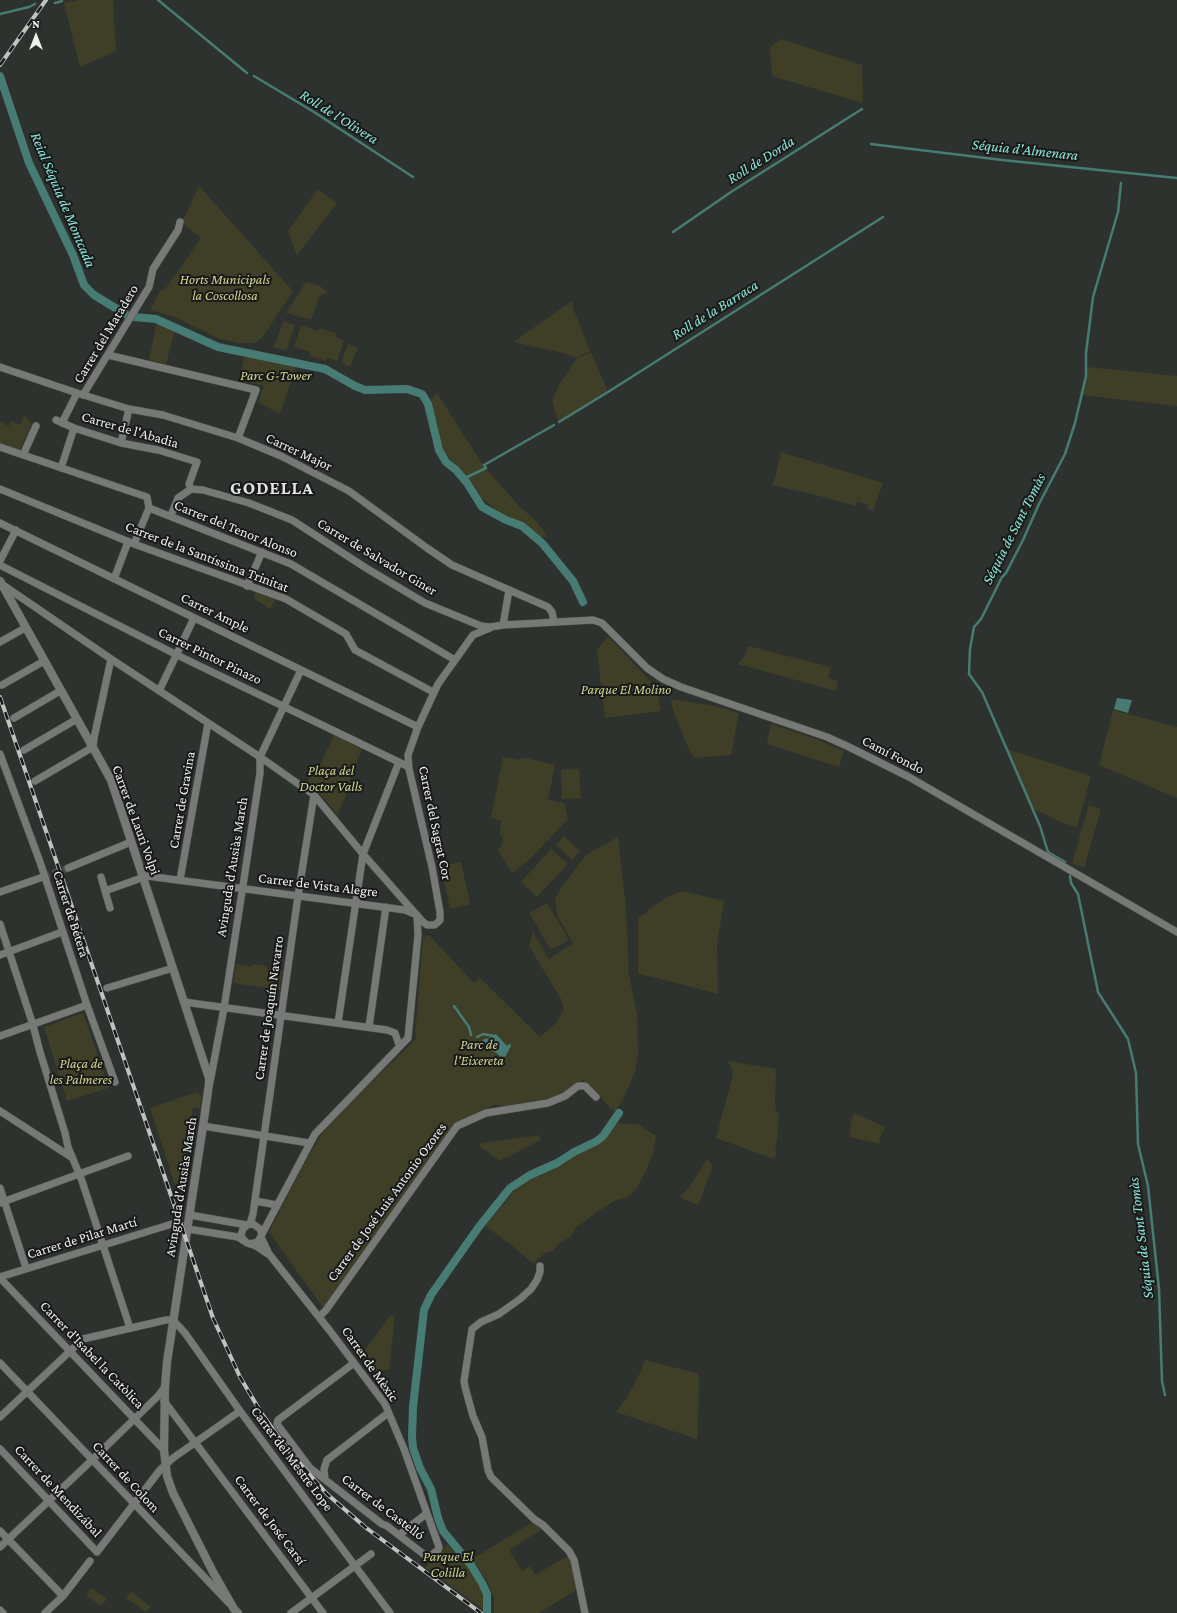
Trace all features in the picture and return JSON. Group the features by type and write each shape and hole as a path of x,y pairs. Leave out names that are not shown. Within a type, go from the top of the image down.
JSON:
{"street":[{"name":"Carrer del Matadero","path":"59,421 108,355 149,287 153,269 178,230 180,222"},
{"path":"108,355 256,390 238,438"},
{"path":"0,358 2,367"},
{"name":"Carrer Major","path":"2,367 129,409 163,415 238,438 281,456 350,490 452,565 548,607 553,613 554,622"},
{"path":"121,443 129,409"},
{"name":"Carrer de l'Abadia","path":"59,421 74,428 121,443 158,450 197,462 189,484 191,489"},
{"path":"23,455 36,426"},
{"path":"61,468 74,428"},
{"path":"0,447 147,497 149,508 114,579"},
{"name":"Carrer de la Santíssima Trinitat","path":"0,489 131,543 281,597 346,634 355,650 433,692"},
{"path":"171,515 178,498 191,489"},
{"name":"Carrer de Salvador Giner","path":"191,489 203,490 249,503 292,520 366,568 425,603 473,623 490,628"},
{"name":"Carrer del Tenor Alonso","path":"149,508 171,515 292,565 455,660"},
{"name":"Carrer Ample","path":"0,523 418,727"},
{"path":"0,561 16,530"},
{"path":"247,586 262,552"},
{"name":"Carrer Pintor Pinazo","path":"0,565 177,655 399,762 407,766 409,769"},
{"path":"1,583 111,659 260,757 314,795 363,854 417,915 418,935 408,1038 399,1045 320,1127 309,1144 258,1242 247,1242 242,1237 242,1232 248,1224"},
{"name":"Carrer de Lauri Volpi","path":"1,583 111,780 210,1084"},
{"path":"503,625 509,590"},
{"path":"159,691 194,618"},
{"name":"Camí Fondo","path":"554,622 593,620 602,623 647,668 662,678 681,687 827,737 849,747 909,777 1177,932"},
{"path":"490,628 503,625 554,622"},
{"path":"0,642 25,628"},
{"name":"Carrer del Sagrat Cor","path":"417,915 425,925 434,926 440,920 432,867 409,769 408,755 433,692 473,635 490,628"},
{"path":"35,781 93,747 111,659"},
{"path":"2,685 44,662"},
{"path":"260,757 301,670"},
{"path":"14,718 60,691"},
{"path":"24,750 77,719"},
{"name":"Carrer de Gravina","path":"180,880 208,723"},
{"name":"Carrer de Bétera","path":"0,754 40,862 87,1006 115,1082"},
{"name":"Avinguda d'Ausiàs March","path":"236,1611 213,1572 173,1493 165,1465 164,1387 173,1320 210,1084 224,1008 260,773 260,757"},
{"path":"338,1023 357,903 363,854 399,762"},
{"name":"Carrer de Joaquín Navarro","path":"248,1224 252,1221 298,896 314,795"},
{"path":"68,868 131,842"},
{"name":"Carrer de Vista Alegre","path":"143,877 147,876 180,880 386,907 408,911 417,915"},
{"path":"0,892 43,877"},
{"path":"101,877 110,908"},
{"path":"105,891 143,877"},
{"path":"369,1027 386,907"},
{"path":"0,924 33,1025 72,1158 82,1181 130,1328"},
{"path":"0,955 62,932"},
{"path":"107,988 173,968"},
{"path":"184,1002 369,1027 395,1033 399,1045"},
{"path":"0,1036 87,1006"},
{"name":"Carrer de José Luis Antonio Ozores","path":"319,1317 326,1310 457,1126 486,1113 548,1103 565,1096 578,1086 584,1086 596,1097"},
{"path":"0,1111 72,1158"},
{"path":"204,1126 264,1135 309,1144"},
{"path":"54,1145 62,1144 66,1138"},
{"path":"2,1202 128,1156"},
{"path":"0,1188 2,1202 26,1268"},
{"path":"255,1201 277,1205"},
{"path":"190,1215 258,1226 261,1236"},
{"name":"Carrer de Pilar Martí","path":"0,1277 172,1224"},
{"name":"Carrer de Mèxic","path":"188,1229 238,1237 268,1254"},
{"name":"Carrer de Mèxic","path":"261,1236 268,1254 319,1317 385,1404 404,1449 438,1546 438,1550 431,1556 426,1556"},
{"path":"540,1266 540,1272 537,1280 520,1299 499,1314 481,1322 472,1329 464,1382 473,1416 482,1437 488,1470 492,1477 534,1520 543,1525 570,1551 574,1560 585,1613"},
{"name":"Carrer d'Isabel la Catòlica","path":"0,1277 164,1450"},
{"path":"0,1417 70,1351 86,1338 166,1320 173,1320"},
{"name":"Carrer del Mestre Lope","path":"173,1320 185,1333 240,1411 390,1613"},
{"name":"Carrer de Colom","path":"0,1363 236,1611"},
{"name":"Carrer de Castelló","path":"354,1363 277,1422 308,1466 382,1524 387,1526 426,1556"},
{"path":"0,1547 92,1460 164,1387"},
{"name":"Carrer de José Carsí","path":"164,1401 323,1613"},
{"path":"133,1504 165,1465 240,1411"},
{"path":"325,1479 324,1469 327,1460 388,1413"},
{"name":"Carrer de Mendizábal","path":"0,1449 96,1552 133,1504"},
{"path":"399,1535 426,1514"},
{"path":"0,1531 63,1596"},
{"path":"291,1613 371,1554"},
{"path":"46,1613 63,1596 90,1561"},
{"path":"0,1610 3,1613"}],"green space":[{"path":"78,0 113,0 116,51 80,67 64,3"},
{"path":"781,39 862,65 863,103 772,76 770,47"},
{"name":"Horts Municipals la Coscollosa","path":"199,186 293,291 262,338 254,343 239,343 220,339 174,317 151,310 160,291 166,288 201,238 186,226 183,220"},
{"path":"318,189 337,203 297,255 288,231"},
{"path":"306,282 320,286 328,292 320,295 311,320 286,313"},
{"path":"572,301 573,308 590,351 576,358 567,354 513,342"},
{"path":"283,321 295,325 286,351 274,347"},
{"path":"157,322 175,330 166,364 149,360"},
{"path":"301,325 318,331 320,328 336,334 335,337 344,340 337,361 327,358 326,361 310,356 310,352 294,347"},
{"path":"348,344 358,348 350,367 341,363"},
{"path":"591,352 608,392 558,422 552,400 560,383 576,359"},
{"name":"Parc G-Tower","path":"245,355 297,364 280,414 258,402 264,386 239,379"},
{"path":"1087,367 1177,376 1177,406 1082,395"},
{"path":"437,393 485,468 466,477 445,453 439,438 438,426 430,400"},
{"path":"24,416 32,424 19,451 0,444 0,422 9,426 11,421 20,425"},
{"path":"781,452 883,483 873,511 867,508 868,505 857,501 856,506 772,485"},
{"path":"486,469 519,506 535,520 548,537 538,537 523,524 498,511 481,498 467,477"},
{"path":"257,590 277,597 270,609 253,598"},
{"name":"Parque El Molino","path":"608,636 653,684 656,684 661,711 605,718 597,650"},
{"path":"748,646 831,667 828,678 838,681 836,691 738,664 744,657"},
{"path":"673,699 715,706 739,713 731,755 695,758 690,752 674,713 671,702"},
{"path":"1113,710 1177,727 1177,798 1099,765"},
{"path":"771,724 813,738 844,751 839,767 767,744"},
{"name":"Plaça del Doctor Valls","path":"334,735 362,749 349,781 352,783 337,815 308,781 316,766 319,767"},
{"path":"1007,749 1091,776 1077,827 1060,822 1032,808"},
{"path":"503,757 520,760 521,757 555,765 548,800 564,803 568,819 532,857 512,873 497,849 501,847 503,842 502,836 500,835 501,820 491,818"},
{"path":"579,769 581,798 562,799 561,770"},
{"path":"1089,805 1101,809 1084,868 1072,863"},
{"path":"564,836 580,851 572,860 556,845"},
{"name":"Parc de l'Eixereta","path":"618,837 626,909 629,975 637,1015 638,1054 635,1072 622,1101 615,1112 583,1080 563,1094 542,1102 505,1107 495,1104 458,1122 324,1309 269,1232 305,1162 323,1132 358,1095 417,1038 415,1036 423,937 429,935 474,983 480,978 540,1037 556,1023 564,1009 561,999 529,946 533,932 549,959 573,943 558,917 555,899 563,885 587,854"},
{"path":"551,849 568,864 537,897 521,882"},
{"path":"461,862 470,904 450,909 441,866"},
{"path":"682,891 724,901 717,945 718,994 638,974 638,917 645,914 649,909 669,896"},
{"path":"547,903 569,940 551,950 529,913"},
{"path":"236,964 252,967 252,964 267,966 267,969 282,971 280,990 233,983"},
{"name":"Plaça de les Palmeres","path":"83,1013 109,1088 67,1101 44,1027"},
{"path":"728,1061 776,1069 775,1102 776,1112 779,1113 778,1134 775,1149 777,1150 774,1159 716,1138 733,1075 733,1071"},
{"path":"197,1092 202,1096 200,1108 193,1108 183,1167 189,1168 182,1207 150,1108"},
{"path":"854,1113 885,1127 879,1140 880,1144 850,1137 851,1120"},
{"path":"615,1123 638,1124 656,1136 653,1153 647,1169 636,1190 630,1195 626,1198 616,1200 597,1212 577,1227 570,1237 561,1242 552,1251 544,1254 536,1260 534,1264 485,1226 516,1189 533,1177 554,1169 575,1155 603,1141"},
{"path":"540,1135 540,1140 500,1161 479,1146 481,1143"},
{"path":"707,1159 713,1166 698,1205 679,1197 689,1188"},
{"path":"390,1315 395,1316 389,1370 383,1370 382,1387 360,1357"},
{"path":"645,1360 696,1373 699,1376 697,1439 616,1412 627,1397"},
{"path":"533,1522 543,1529 509,1550 522,1571 530,1566 535,1575 569,1555 574,1570 576,1590 539,1613 494,1613 494,1598 487,1581 472,1559"},
{"name":"Parque El Colilla","path":"448,1544 470,1568 481,1586 485,1598 484,1610 425,1567"},
{"path":"91,1588 107,1599 101,1606 86,1595"},
{"path":"131,1591 151,1607 146,1612 126,1598"}],"water":[{"path":"1117,698 1132,700 1128,713 1114,709"},
{"path":"496,1034 507,1046 510,1043 511,1046 505,1057 486,1049 483,1045 482,1041 484,1039 490,1038"}],"waterway":[{"name":"Roll de l'Olivera","path":"158,0 247,73"},
{"path":"55,3 62,1"},
{"path":"0,14 29,7 35,4"},
{"name":"Reial Séquia de Montcada","path":"0,76 29,163 73,255 84,285 94,295 127,315"},
{"name":"Roll de l'Olivera","path":"254,76 314,112 413,177"},
{"name":"Roll de Dorda","path":"673,232 731,192 862,109"},
{"name":"Séquia d'Almenara","path":"871,144 1002,160 1177,178"},
{"name":"Séquia de Sant Tomàs","path":"1065,862 1048,852 1040,826 982,692 969,674 970,649 974,627 981,619 1002,577 1006,573 1065,454 1075,423 1086,376 1086,353 1093,297 1118,212 1121,183"},
{"name":"Roll de la Barraca","path":"559,422 883,217"},
{"name":"Reial Séquia de Montcada","path":"134,317 156,319 218,347 325,369 365,390 407,389 422,394 428,404 439,450 446,462 456,470 467,483 482,507 506,520 522,526 542,543 573,581 583,602"},
{"name":"Roll de la Barraca","path":"463,479 486,468 484,465 554,425"},
{"name":"Séquia de Sant Tomàs","path":"1070,876 1071,883 1078,894 1098,992 1128,1039 1136,1073 1138,1144 1148,1186 1159,1289 1162,1381 1165,1395"},
{"path":"454,1006 469,1027 471,1035"},
{"path":"477,1037 483,1034 494,1036"},
{"name":"Reial Séquia de Montcada","path":"487,1613 487,1594 471,1565 443,1531 438,1518 431,1489 420,1468 413,1448 413,1407 424,1310 431,1295 478,1228 510,1188 530,1175 557,1163 574,1152 597,1141 603,1136 619,1113"}],"tunnel":[{"path":"43,877 68,868"}],"railway":[{"path":"0,65 46,0"},
{"path":"0,697 213,1318 240,1377 262,1414 287,1449 327,1494 365,1527 481,1613"}],"district":[{"name":"GODELLA","path":"272,488"}]}
